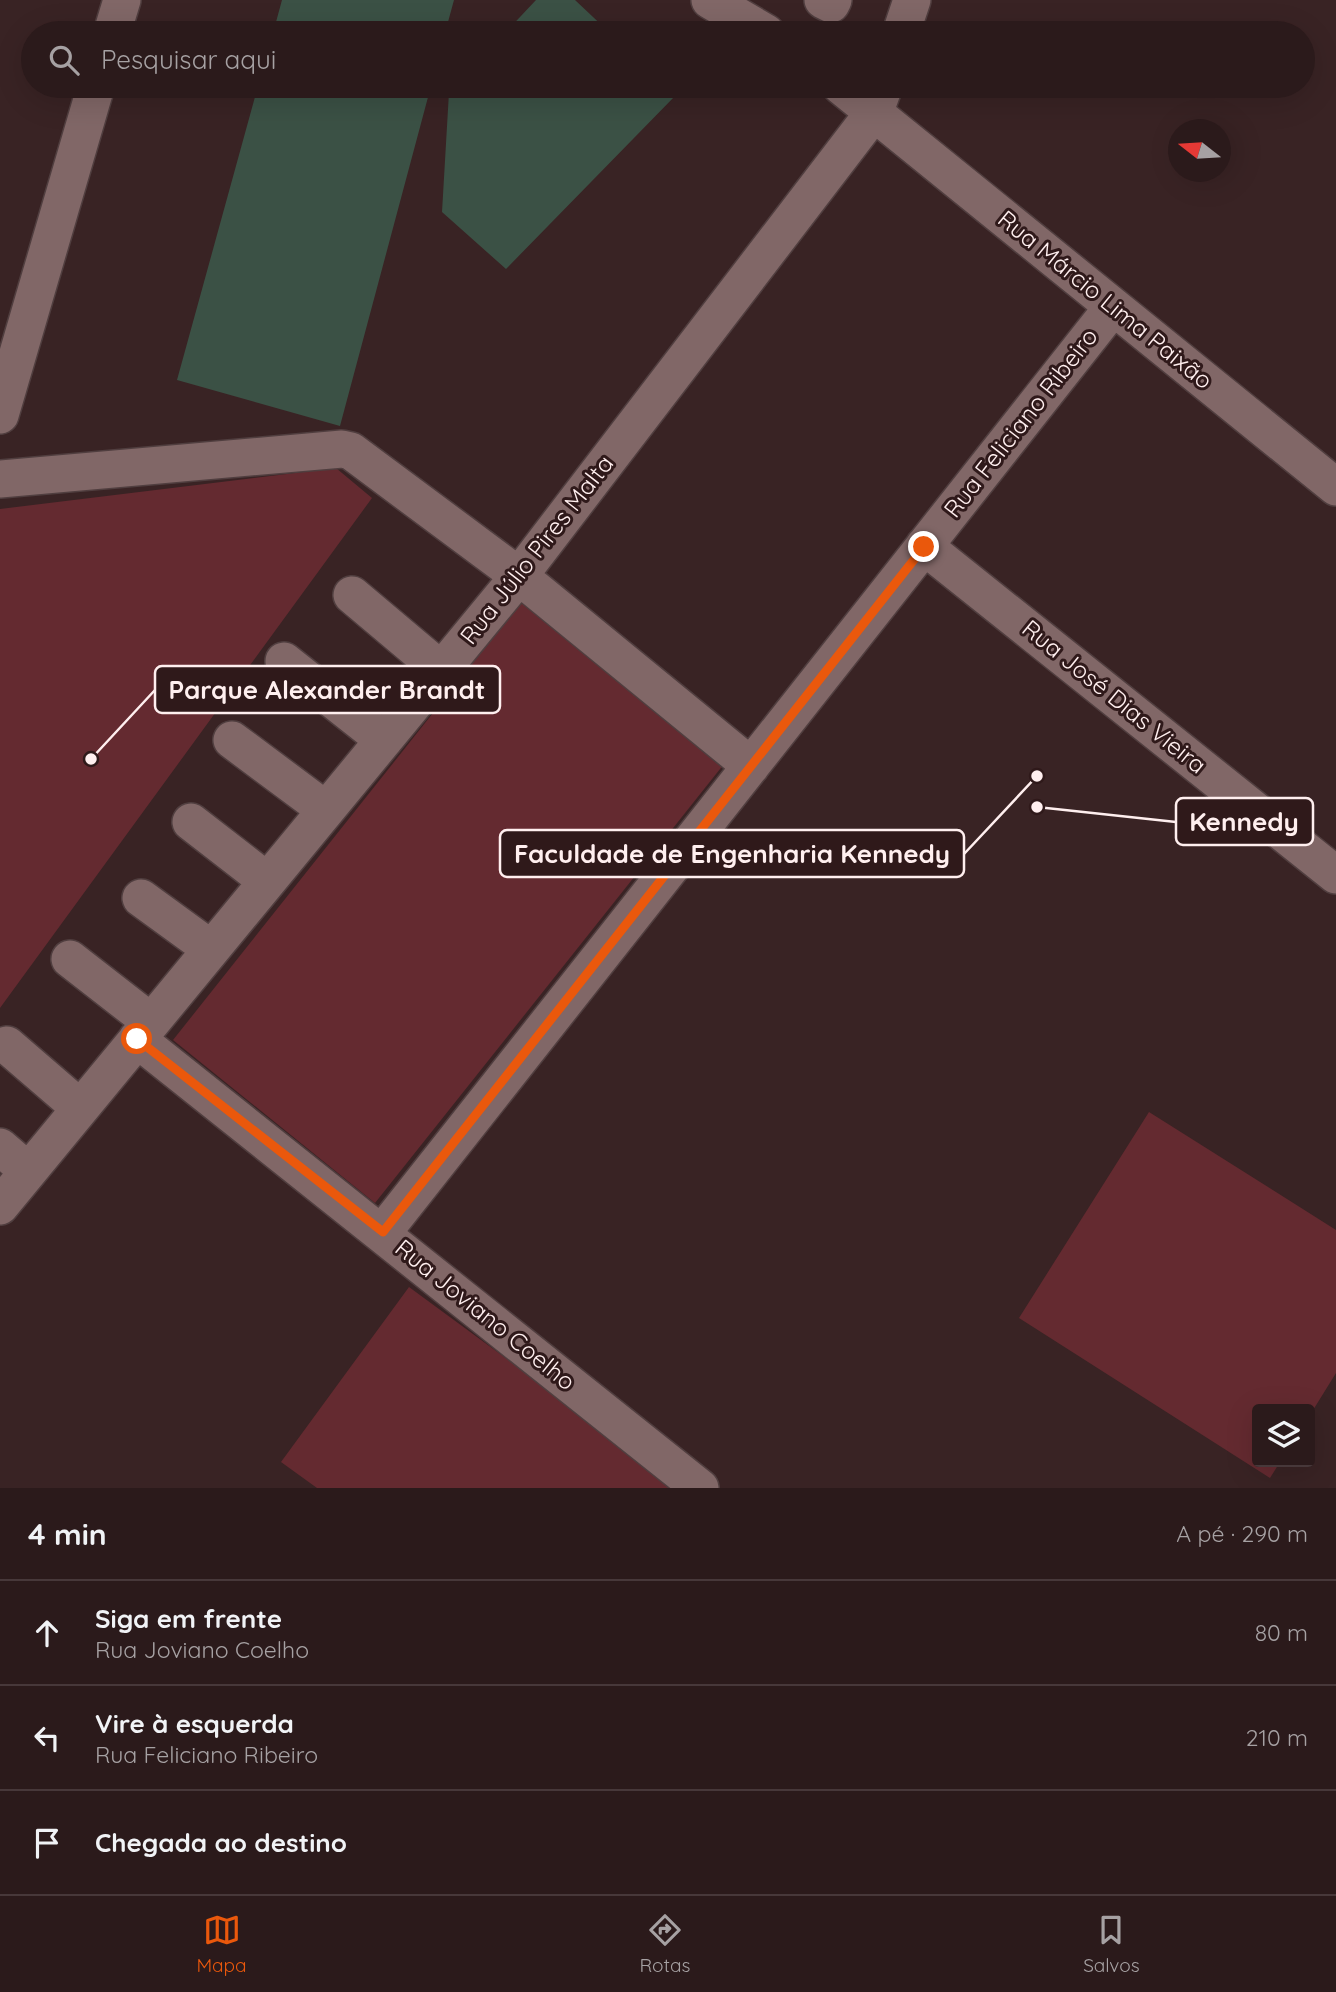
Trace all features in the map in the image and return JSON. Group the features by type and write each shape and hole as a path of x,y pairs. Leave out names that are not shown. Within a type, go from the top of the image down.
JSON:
{"street":[{"path":"116,21 122,0"},
{"path":"710,0 746,21"},
{"path":"823,0 831,4 833,0"},
{"path":"905,21 912,0"},
{"path":"0,415 92,98"},
{"name":"Rua Márcio Lima Paixão","path":"880,99 1113,307 1336,487"},
{"name":"Rua Júlio Pires Malta","path":"0,1206 519,576 880,99"},
{"name":"Rua Feliciano Ribeiro","path":"383,1232 1113,307"},
{"path":"0,480 342,449 351,451 519,576 751,765"},
{"name":"Rua José Dias Vieira","path":"924,547 1336,874"},
{"path":"352,595 441,670"},
{"path":"284,662 384,740"},
{"path":"232,740 326,810"},
{"path":"191,822 267,881"},
{"path":"141,898 211,949"},
{"name":"Rua Joviano Coelho","path":"70,959 144,1030 383,1232 700,1488"},
{"path":"7,1045 80,1108"},
{"path":"0,1147 28,1171"}],"shaded area":[{"path":"336,468 372,498 0,1008 0,509"},
{"path":"522,601 724,764 375,1203 173,1040"},
{"path":"1149,1112 1336,1230 1336,1373 1315,1407 1315,1404 1252,1404 1252,1467 1019,1318"},
{"path":"409,1287 682,1488 317,1488 281,1462"},
{"path":"1253,1467 1277,1467 1270,1478"}],"building":[{"path":"282,0 454,0 448,21 276,21"},
{"path":"536,0 575,0 597,21 516,21"},
{"path":"255,98 428,98 340,426 177,380"},
{"path":"449,98 673,98 506,269 442,212"}],"place":[{"name":"Parque Alexander Brandt","path":"91,759"},
{"name":"Faculdade de Engenharia Kennedy","path":"1037,776"},
{"name":"Kennedy","path":"1037,807"}],"route":[{"path":"137,1039 383,1232 924,547"}]}
